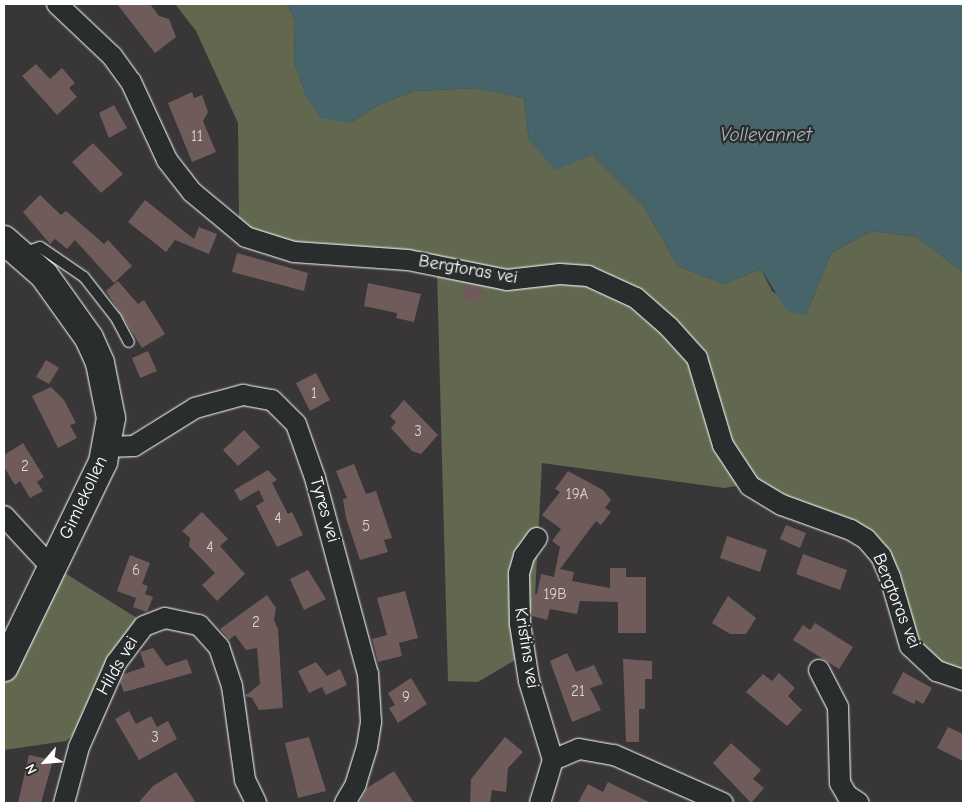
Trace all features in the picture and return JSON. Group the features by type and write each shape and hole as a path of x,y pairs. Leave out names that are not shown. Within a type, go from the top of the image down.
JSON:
{"street":[{"name":"Bergtoras vei","path":"56,4 112,56 131,82 167,160 192,192 246,237 294,252 408,260 507,280 588,276 636,298 669,327 697,358 723,445 750,486 782,505 851,530 870,542 890,577 910,646 937,671 963,680"},
{"name":"Gimlekollen","path":"4,667 108,446 110,403 100,363 89,338 44,275 12,248"},
{"name":"Tyres vei","path":"108,446 134,446 195,408 243,395 272,400 296,424 315,478 368,674 371,722 367,747 356,784 345,803"},
{"path":"4,516 51,566"},
{"name":"Kristins vei","path":"537,538 519,573 520,624 529,681 553,760"},
{"name":"Hilds vei","path":"64,803 79,747 116,663 144,626 170,618 199,625 219,647 232,686 245,780 256,803"},
{"path":"819,670 838,707 842,790 859,803"},
{"path":"540,803 553,760 570,750 598,749 723,803"}],"lane":[{"name":"Gimlekollen","path":"12,248 40,247 62,260 84,277 107,304 129,342"}],"green space":[{"path":"175,4 287,4 295,20 294,62 307,98 350,123 378,105 415,91 477,88 524,98 529,140 593,155 643,205 678,266 724,284 761,269 772,291 806,315 831,253 872,231 917,237 963,272 963,674 935,667 890,585 842,523 748,484 724,488 542,463 535,597 520,657 478,682 448,681 437,273 309,253 239,225 238,123 196,31"},
{"path":"44,560 148,625 92,719 66,741 4,750 4,657"}],"water":[{"name":"Vollevannet","path":"287,4 963,4 963,272 917,237 872,231 831,253 806,315 787,311 761,269 724,284 678,266 643,205 593,155 555,170 529,140 524,98 477,88 415,91 378,105 350,123 320,118 307,98 294,62 295,20"}],"building":[{"path":"117,4 150,4 159,16 169,19 176,37 155,53"},
{"path":"36,64 50,79 62,68 75,83 69,88 77,97 57,115 22,76"},
{"path":"192,92 194,98 202,95 208,112 203,121 216,152 192,162 168,103"},
{"path":"114,105 127,128 109,138 99,113"},
{"path":"93,143 123,174 101,193 72,162"},
{"path":"40,195 61,215 66,211 104,244 108,240 132,266 114,283 75,240 67,249 55,239 50,244 23,212"},
{"path":"145,200 194,239 199,227 217,234 209,254 175,240 166,252 128,222"},
{"path":"237,253 308,273 304,291 232,272"},
{"path":"118,281 138,304 144,300 165,334 142,348 106,291"},
{"path":"368,283 421,294 414,322 396,318 397,313 364,306"},
{"path":"465,284 484,288 479,304 461,299"},
{"path":"148,351 157,371 140,378 132,358"},
{"path":"46,360 59,368 49,384 36,377"},
{"path":"316,373 330,400 310,411 296,383"},
{"path":"51,387 64,400 76,423 70,425 77,438 58,448 32,396"},
{"path":"404,400 438,435 421,454 412,451 391,428 396,422 390,416"},
{"path":"244,430 260,447 238,466 223,450"},
{"path":"23,443 44,477 37,482 43,491 30,498 20,481 15,485 4,467 4,455"},
{"path":"354,464 366,494 376,491 392,538 384,540 388,552 360,560 346,518 343,499 347,498 336,471"},
{"path":"268,470 277,480 272,483 288,514 292,512 303,535 277,547 256,506 264,501 259,490 240,501 234,490"},
{"path":"568,471 603,490 611,500 605,508 611,512 601,525 596,521 560,569 574,572 572,581 610,588 610,568 626,568 626,577 646,577 646,633 618,633 618,602 580,601 577,614 550,609 547,620 532,616 531,593 537,594 541,574 554,577 560,547 552,541 561,529 542,515 560,492 555,489"},
{"path":"202,512 228,539 220,546 245,574 217,601 202,585 215,573 189,546 190,538 182,531"},
{"path":"786,525 806,533 800,548 780,539"},
{"path":"727,536 767,550 760,572 720,558"},
{"path":"803,554 847,570 840,590 796,574"},
{"path":"130,555 150,563 142,584 148,586 145,594 153,597 147,612 133,607 136,598 117,591"},
{"path":"308,570 326,599 304,610 290,579"},
{"path":"405,591 418,638 399,643 402,656 378,662 372,639 387,635 377,598"},
{"path":"267,595 276,608 274,620 278,629 283,708 259,710 252,698 245,696 260,684 257,648 246,650 235,635 229,640 220,629"},
{"path":"728,596 756,618 746,634 730,634 712,623"},
{"path":"815,623 853,647 839,669 793,640 803,625 810,630"},
{"path":"153,648 166,666 187,659 192,673 124,692 120,682 124,674 145,667 140,652"},
{"path":"567,653 576,672 594,665 603,684 590,688 601,710 572,722 550,661"},
{"path":"623,659 652,661 652,679 645,679 645,709 639,709 639,742 626,742"},
{"path":"316,662 327,676 340,669 347,685 326,695 322,687 309,693 298,671"},
{"path":"903,672 932,688 923,704 916,700 914,704 892,693"},
{"path":"779,673 795,688 788,696 802,710 787,726 746,692 763,674 772,681"},
{"path":"411,678 427,704 398,723 389,708 395,705 388,693"},
{"path":"129,711 136,724 151,716 157,727 168,721 177,739 139,760 115,719"},
{"path":"948,727 963,734 963,761 937,748"},
{"path":"309,737 326,791 298,798 285,743"},
{"path":"505,737 523,752 508,768 506,792 492,790 490,803 470,803 471,779"},
{"path":"731,743 761,770 753,779 764,788 751,803 713,763"},
{"path":"29,755 53,760 41,803 18,803"},
{"path":"394,771 414,803 359,803 367,788"},
{"path":"176,772 196,803 138,803 153,786"},
{"path":"608,782 651,803 578,803 588,784 603,792"}]}
